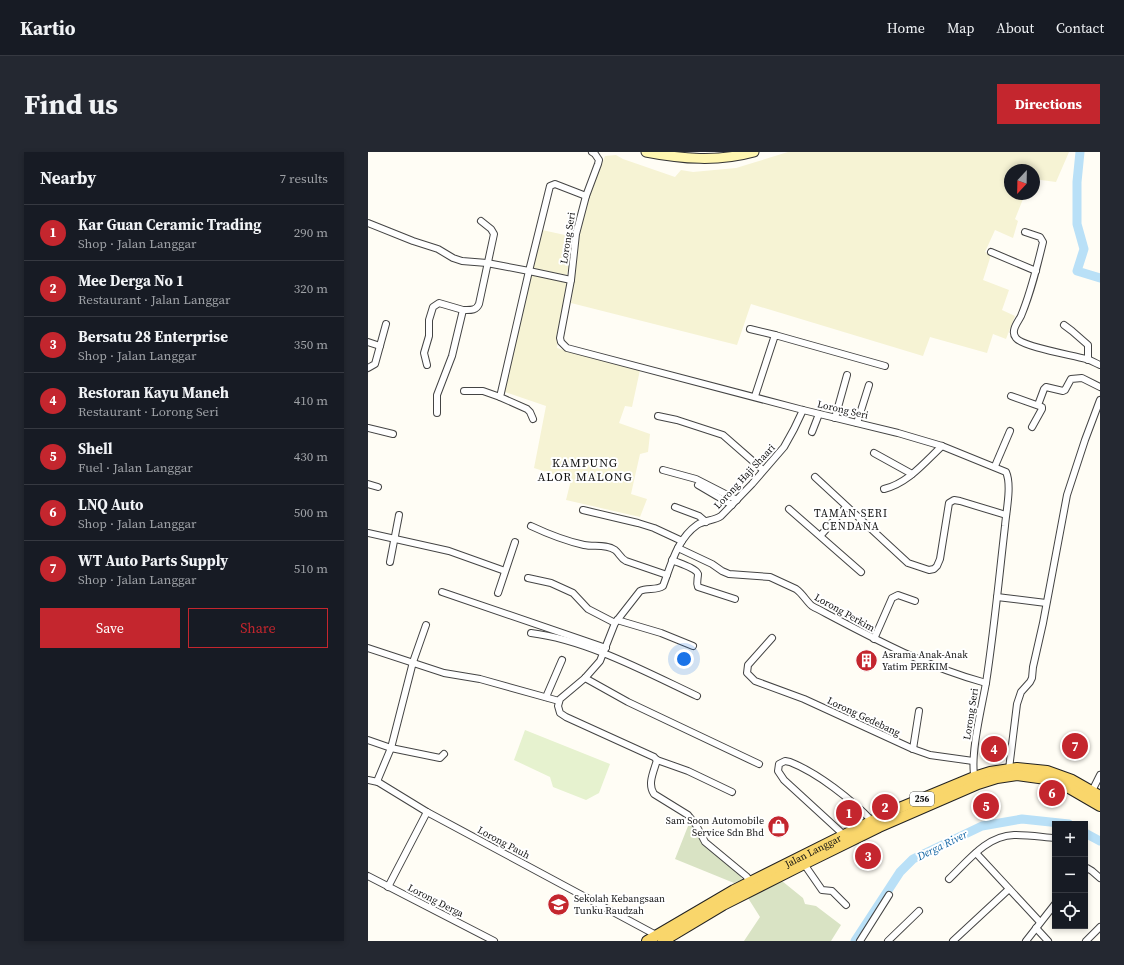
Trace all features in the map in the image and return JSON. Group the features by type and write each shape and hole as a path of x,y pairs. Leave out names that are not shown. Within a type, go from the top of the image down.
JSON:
{"main road":[{"path":"646,152 692,158 714,159 740,156 754,152"},
{"name":"Jalan Langgar","path":"754,885 804,864 990,772 1017,768 1048,771 1072,780 1096,794"},
{"name":"Jalan Langgar","path":"647,941 659,938 722,905 754,885 844,835 892,811 976,780 1018,775 1046,779 1069,788 1100,806"}],"street":[{"name":"Lorong Seri","path":"592,152 596,154 599,160 586,196 576,234 571,280 560,338 561,342 567,348 755,396 803,410 898,433 942,446 995,466 1004,470 1007,474 1006,515 997,597 986,683 973,761 976,780"},
{"path":"500,397 550,186 555,184 586,196"},
{"path":"427,364 424,354 430,334 429,320 433,307 439,303 463,310 474,310 478,306 494,234 492,229 481,221"},
{"path":"368,223 413,241 438,249 457,259 529,270 571,280"},
{"path":"1025,232 1043,240 1036,271 1021,316 1014,331 1016,339 1026,344 1088,360 1100,365"},
{"path":"991,252 1036,271"},
{"path":"437,413 437,395 452,356 463,310"},
{"path":"368,368 375,364 386,324"},
{"path":"1064,325 1088,345 1088,360"},
{"path":"750,329 885,366"},
{"path":"755,396 775,336"},
{"path":"368,342 380,346"},
{"path":"835,418 847,375"},
{"path":"1038,405 1046,387 1063,391 1071,378 1082,378 1100,387"},
{"path":"857,422 869,385"},
{"path":"464,392 483,392 500,397 527,409 533,419"},
{"path":"1011,396 1042,407 1032,427"},
{"path":"1009,769 1017,704 1021,692 1032,678 1067,495 1100,400"},
{"name":"Lorong Haji Shaari","path":"559,701 586,678 600,661 616,621 642,590 658,589 663,586 672,560 682,541 698,524 716,519 732,505 784,447 803,410"},
{"path":"812,432 819,414"},
{"path":"658,416 677,420 723,435 763,470"},
{"path":"368,428 393,434"},
{"path":"995,466 1010,431"},
{"path":"884,489 901,483 942,446"},
{"path":"874,453 912,474"},
{"path":"663,470 696,479 737,500"},
{"path":"814,477 908,563 913,566 929,570 934,569 937,566 940,559 949,503 954,500 1006,515"},
{"path":"368,484 378,487"},
{"path":"698,485 732,505"},
{"path":"675,507 699,516 706,522"},
{"path":"820,535 846,507"},
{"path":"789,509 862,572"},
{"path":"583,510 654,528 682,541"},
{"path":"390,562 399,515"},
{"path":"531,526 559,538 586,546 600,545 615,550 621,558 626,561 667,575"},
{"path":"368,533 450,551 505,570"},
{"path":"498,593 515,542"},
{"name":"Lorong Perkim","path":"678,548 730,574 770,576 796,589 812,606 874,639 929,665 956,675 986,683"},
{"path":"672,560 694,570 698,574 696,583 698,587 735,600"},
{"path":"528,578 551,583 573,593 588,609 616,621 661,633 694,646"},
{"path":"442,592 605,651 697,696"},
{"path":"874,639 892,598 898,595 915,601"},
{"path":"997,597 1046,603"},
{"path":"368,780 378,782 391,748 413,662 426,625"},
{"path":"531,633 548,635 605,651"},
{"name":"Lorong Gedebang","path":"772,638 748,665 747,673 755,681 804,699 913,749 930,755 973,761"},
{"path":"368,648 444,673 480,679 559,701 558,708 560,713 566,717 654,757 657,760 688,771 732,792"},
{"path":"546,697 562,660"},
{"path":"586,678 628,702 759,764"},
{"path":"913,749 919,712"},
{"path":"368,740 391,748 440,758 443,757 444,754"},
{"path":"657,760 650,785 654,794 688,815 696,825 705,842 754,885"},
{"path":"844,835 784,780 778,770 779,764 785,761 790,762 817,777 849,800 872,821"},
{"path":"1096,794 1100,775"},
{"name":"Lorong Pauh","path":"378,782 427,812 659,938"},
{"path":"388,887 427,812"},
{"path":"949,879 976,852 990,842 1007,836 1021,835 1052,838"},
{"path":"976,852 1040,922"},
{"path":"804,864 822,890 832,890 846,904"},
{"path":"1088,869 1092,870 1100,878"},
{"name":"Lorong Derga","path":"368,876 494,941"},
{"path":"954,941 1009,889"},
{"path":"860,941 889,895"},
{"path":"1026,941 1052,908"},
{"path":"888,941 919,911"},
{"path":"1086,941 1100,927"},
{"path":"1036,928 1048,941"}],"shaded area":[{"path":"788,152 1069,152 1056,182 1040,180 1040,164 1004,164 1004,200 1023,200 1015,219 1018,221 1013,238 995,230 985,252 991,255 983,280 1009,290 1002,310 1015,316 1006,339 993,334 987,353 930,337 923,356 751,304 737,345 571,303 577,259 579,229 588,197 605,156 616,155 623,159 675,177 681,170 693,172 736,168"},
{"path":"566,228 574,231 567,275 532,268 542,230 565,235"},
{"path":"530,274 568,283 559,324 557,348 640,370 632,407 625,406 619,423 650,434 648,452 640,454 631,494 647,499 640,517 566,500 571,480 534,468 546,406 505,392"}],"green space":[{"path":"525,730 610,764 599,793 586,800 553,787 550,777 514,760"},
{"path":"690,821 693,829 701,841 731,866 743,880 734,883 675,859"},
{"path":"782,881 803,898 805,904 816,906 841,925 831,941 744,941 760,917 748,898"}],"waterway":[{"path":"1080,152 1077,182 1077,224 1084,249 1077,271 1100,278"},
{"name":"Derga River","path":"855,941 900,872 913,859 982,826 1022,819 1052,822"},
{"name":"Derga River","path":"1088,835 1100,841"}],"place":[{"name":"Asrama Anak-Anak Yatim PERKIM","path":"867,660"},
{"name":"WT Auto Parts Supply","path":"1075,746"},
{"name":"Restoran Kayu Maneh","path":"994,749"},
{"name":"LNQ Auto","path":"1052,793"},
{"name":"Shell","path":"986,806"},
{"name":"Mee Derga No 1","path":"885,807"},
{"name":"Kar Guan Ceramic Trading","path":"849,813"},
{"name":"Sam Soon Automobile Service Sdn Bhd","path":"779,826"},
{"name":"Bersatu 28 Enterprise","path":"868,856"},
{"name":"Sekolah Kebangsaan Tunku Raudzah","path":"558,904"}],"district":[{"name":"KAMPUNG ALOR MALONG","path":"585,470"},
{"name":"TAMAN SERI CENDANA","path":"851,519"}]}
